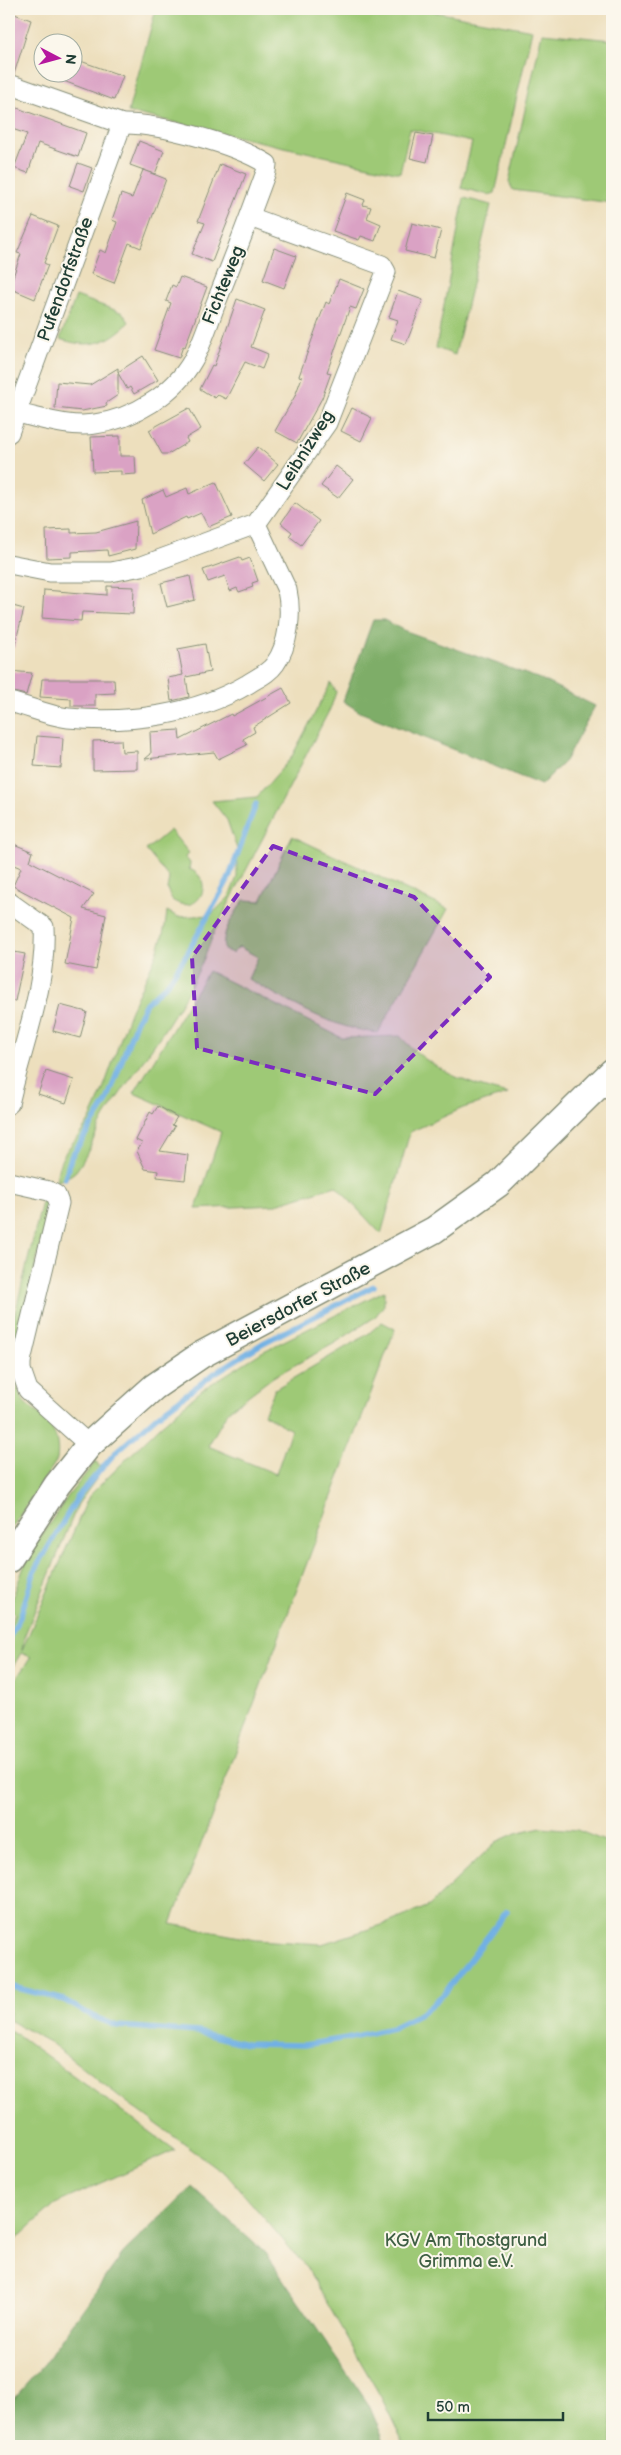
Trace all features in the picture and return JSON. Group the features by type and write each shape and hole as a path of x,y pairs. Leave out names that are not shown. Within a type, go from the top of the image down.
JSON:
{"street":[{"path":"9,84 122,124"},
{"name":"Fichteweg","path":"16,413 63,423 94,424 124,416 146,406 163,394 193,360 250,217 267,164 249,153 197,137 140,124 122,124"},
{"name":"Pufendorfstraße","path":"9,433 122,124"},
{"name":"Leibnizweg","path":"250,217 382,265 386,272 327,423 256,524"},
{"path":"9,564 50,572 111,572 142,566 256,524 287,590 290,601 289,617 282,650 275,664 266,673 213,702 144,718 66,718 9,702"},
{"path":"9,902 44,927 45,942 40,985 32,1021 14,1057 9,1104"},
{"name":"Beiersdorfer Straße","path":"9,1559 56,1485 89,1445 154,1386 201,1356 434,1230 498,1184 612,1072"},
{"path":"9,1182 48,1191 56,1195 59,1203 15,1361 21,1370 28,1390 89,1445"}],"highlighted area":[{"path":"273,846 414,897 490,977 375,1094 197,1048 192,957"}],"green space":[{"path":"156,9 435,9 435,12 532,30 495,193 489,195 461,188 472,142 410,129 400,173 128,112"},
{"path":"542,33 612,40 612,203 513,190 509,182"},
{"path":"464,198 491,205 455,355 436,348"},
{"path":"76,296 123,313 129,322 106,340 98,342 80,344 60,339"},
{"path":"373,620 384,620 403,630 540,679 595,706 565,761 541,785 360,712 343,701"},
{"path":"331,683 336,692 331,707 214,932 194,980 168,1025 104,1117 81,1164 74,1173 56,1182 61,1161 69,1147 86,1126 101,1093 132,1007 156,954 165,926 167,911 178,917 211,915 229,897 237,877 237,849 227,820 212,801 257,797 291,758"},
{"path":"170,830 189,853 185,857 190,863 189,869 197,874 202,881 201,895 197,901 190,904 182,904 172,900 167,889 169,878 146,850"},
{"path":"292,836 448,909 378,1033 343,1026 295,1005 248,979 258,957 239,947 233,953 224,950 224,936 232,918 244,900 261,901"},
{"path":"208,971 342,1038 400,1036 423,1058 449,1074 508,1094 463,1108 410,1132 381,1234 336,1186 273,1205 196,1209 221,1132 134,1093"},
{"path":"43,1198 50,1207 15,1347 9,1349 9,1338"},
{"name":"KGV Am Thostgrund Grimma e.V.","path":"384,1291 384,1305 375,1317 335,1343 273,1377 228,1411 208,1446 276,1474 291,1430 264,1414 275,1389 368,1334 382,1322 395,1329 171,1924 256,1940 322,1944 388,1923 429,1906 496,1842 516,1833 541,1827 577,1830 612,1844 612,2446 405,2446 382,2399 307,2268 228,2176 128,2103 51,2043 9,2020 9,1689 31,1657 21,1653 9,1673 9,1626 15,1614 9,1607 28,1556 68,1496 96,1461 102,1471 78,1504 24,1637 22,1650 89,1496 158,1428 203,1389 262,1352"},
{"path":"9,1378 17,1385 26,1404 46,1420 50,1426 56,1438 58,1452 57,1460 9,1532"},
{"path":"9,2031 18,2035 175,2150 55,2204 9,2246"},
{"path":"192,2187 265,2253 369,2405 386,2446 9,2446 9,2404 44,2364 123,2253"}],"building":[{"path":"9,12 31,20 14,74 9,73"},
{"path":"82,62 123,76 114,100 66,82 82,82"},
{"path":"9,105 86,133 78,157 38,143 28,173 14,168 27,134 9,128"},
{"path":"416,133 433,136 427,162 410,158"},
{"path":"139,141 164,151 155,174 130,165"},
{"path":"78,163 92,168 84,191 70,186"},
{"path":"220,164 246,174 212,262 192,254 205,223 198,221"},
{"path":"143,170 166,179 141,248 129,243 114,283 91,274 100,250 106,253 117,222 112,220 121,194 132,198"},
{"path":"347,193 365,200 363,205 371,207 367,218 381,224 375,241 361,236 359,240 333,231"},
{"path":"33,216 58,226 44,263 48,265 35,299 9,288 21,254 17,253"},
{"path":"412,223 441,230 434,258 405,251"},
{"path":"274,248 296,256 284,288 263,280"},
{"path":"180,277 207,287 185,347 183,346 179,358 154,350 171,303 166,301 172,285 176,287"},
{"path":"339,279 364,289 356,309 350,307 327,372 331,373 322,398 297,443 275,431 295,396 302,377 299,376 319,320 326,302 329,304"},
{"path":"398,291 423,300 406,344 391,339 398,320 389,317"},
{"path":"237,299 265,310 251,347 268,354 262,369 245,362 226,399 218,395 215,398 200,389 212,365 214,366"},
{"path":"143,356 158,380 134,394 130,387 127,389 118,373 118,395 106,403 107,406 82,411 55,408 57,382 90,385 118,368 118,372"},
{"path":"189,408 201,429 186,438 188,442 168,454 162,454 149,430"},
{"path":"352,408 372,418 361,441 341,431"},
{"path":"120,436 120,456 135,456 136,474 121,475 121,471 93,472 91,437"},
{"path":"258,447 278,464 264,481 244,464"},
{"path":"336,466 353,479 338,498 321,486"},
{"path":"216,482 232,517 208,527 201,513 187,519 186,517 150,534 142,500 163,490 166,497 187,488 189,494"},
{"path":"295,503 319,521 301,545 289,536 292,532 281,523"},
{"path":"136,521 135,549 108,556 107,550 72,552 72,557 47,558 46,530 71,529 71,533 96,532"},
{"path":"240,557 242,561 250,558 258,581 252,583 253,587 239,592 237,588 230,591 225,576 208,582 203,570"},
{"path":"190,576 195,600 167,607 161,583"},
{"path":"107,586 134,587 133,614 82,612 81,621 42,618 44,590 107,595"},
{"path":"9,605 24,609 14,648 9,648"},
{"path":"205,644 210,672 186,677 189,697 171,701 168,678 183,675 178,649"},
{"path":"9,671 32,673 26,695 9,691"},
{"path":"42,679 114,679 115,693 95,694 95,706 71,706 71,699 40,697"},
{"path":"283,688 291,703 253,727 255,732 243,739 247,745 218,759 214,752 145,759 151,754 150,732 179,730 180,740 231,714 232,716"},
{"path":"37,736 63,738 61,768 34,766"},
{"path":"121,740 122,752 137,751 137,769 93,770 93,741"},
{"path":"9,842 33,852 30,861 94,894 83,909 106,915 96,970 65,964 74,918 13,886 21,868 9,863"},
{"path":"9,951 25,954 15,1001 9,1001"},
{"path":"60,1005 87,1012 80,1038 53,1031"},
{"path":"46,1071 74,1080 66,1103 38,1094"},
{"path":"158,1106 177,1117 172,1125 175,1126 160,1151 188,1155 185,1180 157,1177 158,1171 145,1169 137,1151 142,1143 136,1140 150,1112 153,1114"}],"waterway":[{"path":"65,1178 71,1157 107,1101 136,1022 146,1003 168,983 188,952 228,880 256,804"},
{"path":"9,1638 20,1617 35,1570 79,1495 115,1453 157,1416 215,1373 263,1343 374,1286"},
{"path":"9,1986 64,2000 92,2016 117,2026 198,2032 246,2044 304,2045 392,2028 420,2014 444,1994 507,1911"}]}
